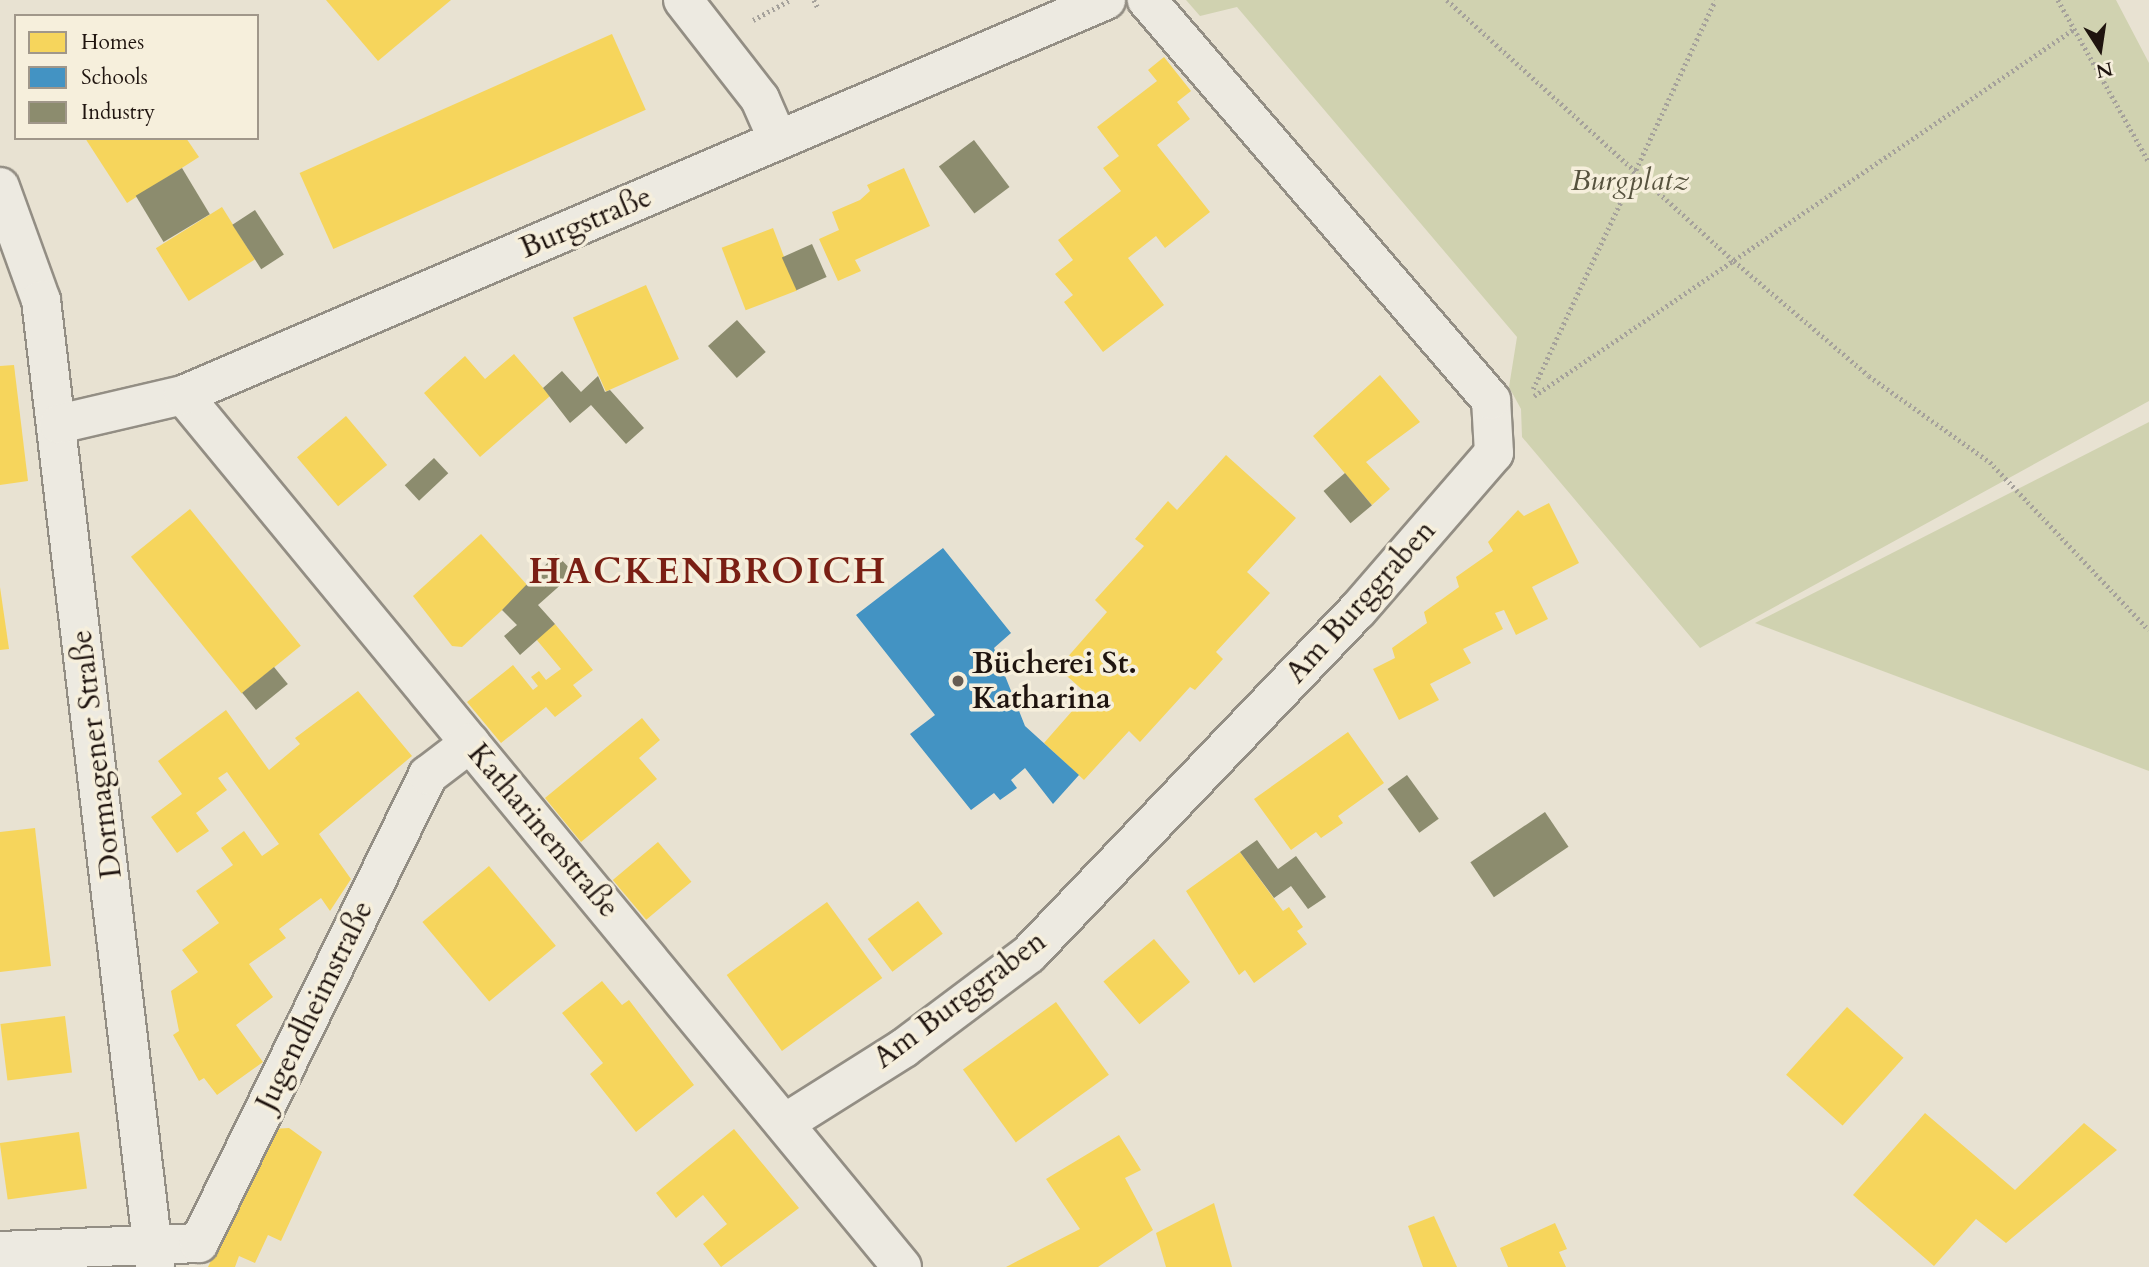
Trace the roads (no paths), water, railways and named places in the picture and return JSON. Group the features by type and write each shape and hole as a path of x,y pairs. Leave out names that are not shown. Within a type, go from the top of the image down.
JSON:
{"street":[{"path":"683,0 760,99 778,141"},
{"name":"Burgstraße","path":"59,424 183,395 1107,0"},
{"name":"Am Burggraben","path":"785,1123 904,1048 1029,954 1357,611 1494,453 1491,400 1147,0"},
{"name":"Dormagener Straße","path":"0,187 25,244 41,300 59,424 154,1256"},
{"name":"Katharinenstraße","path":"183,395 902,1267"},
{"name":"Jugendheimstraße","path":"154,1256 199,1243 428,775 470,743"},
{"path":"0,1251 154,1256"}],"place":[{"name":"Bücherei St. Katharina","path":"958,681"}],"district":[{"name":"HACKENBROICH","path":"708,571"}],"park label":[{"name":"Burgplatz","path":"1630,181"}]}
